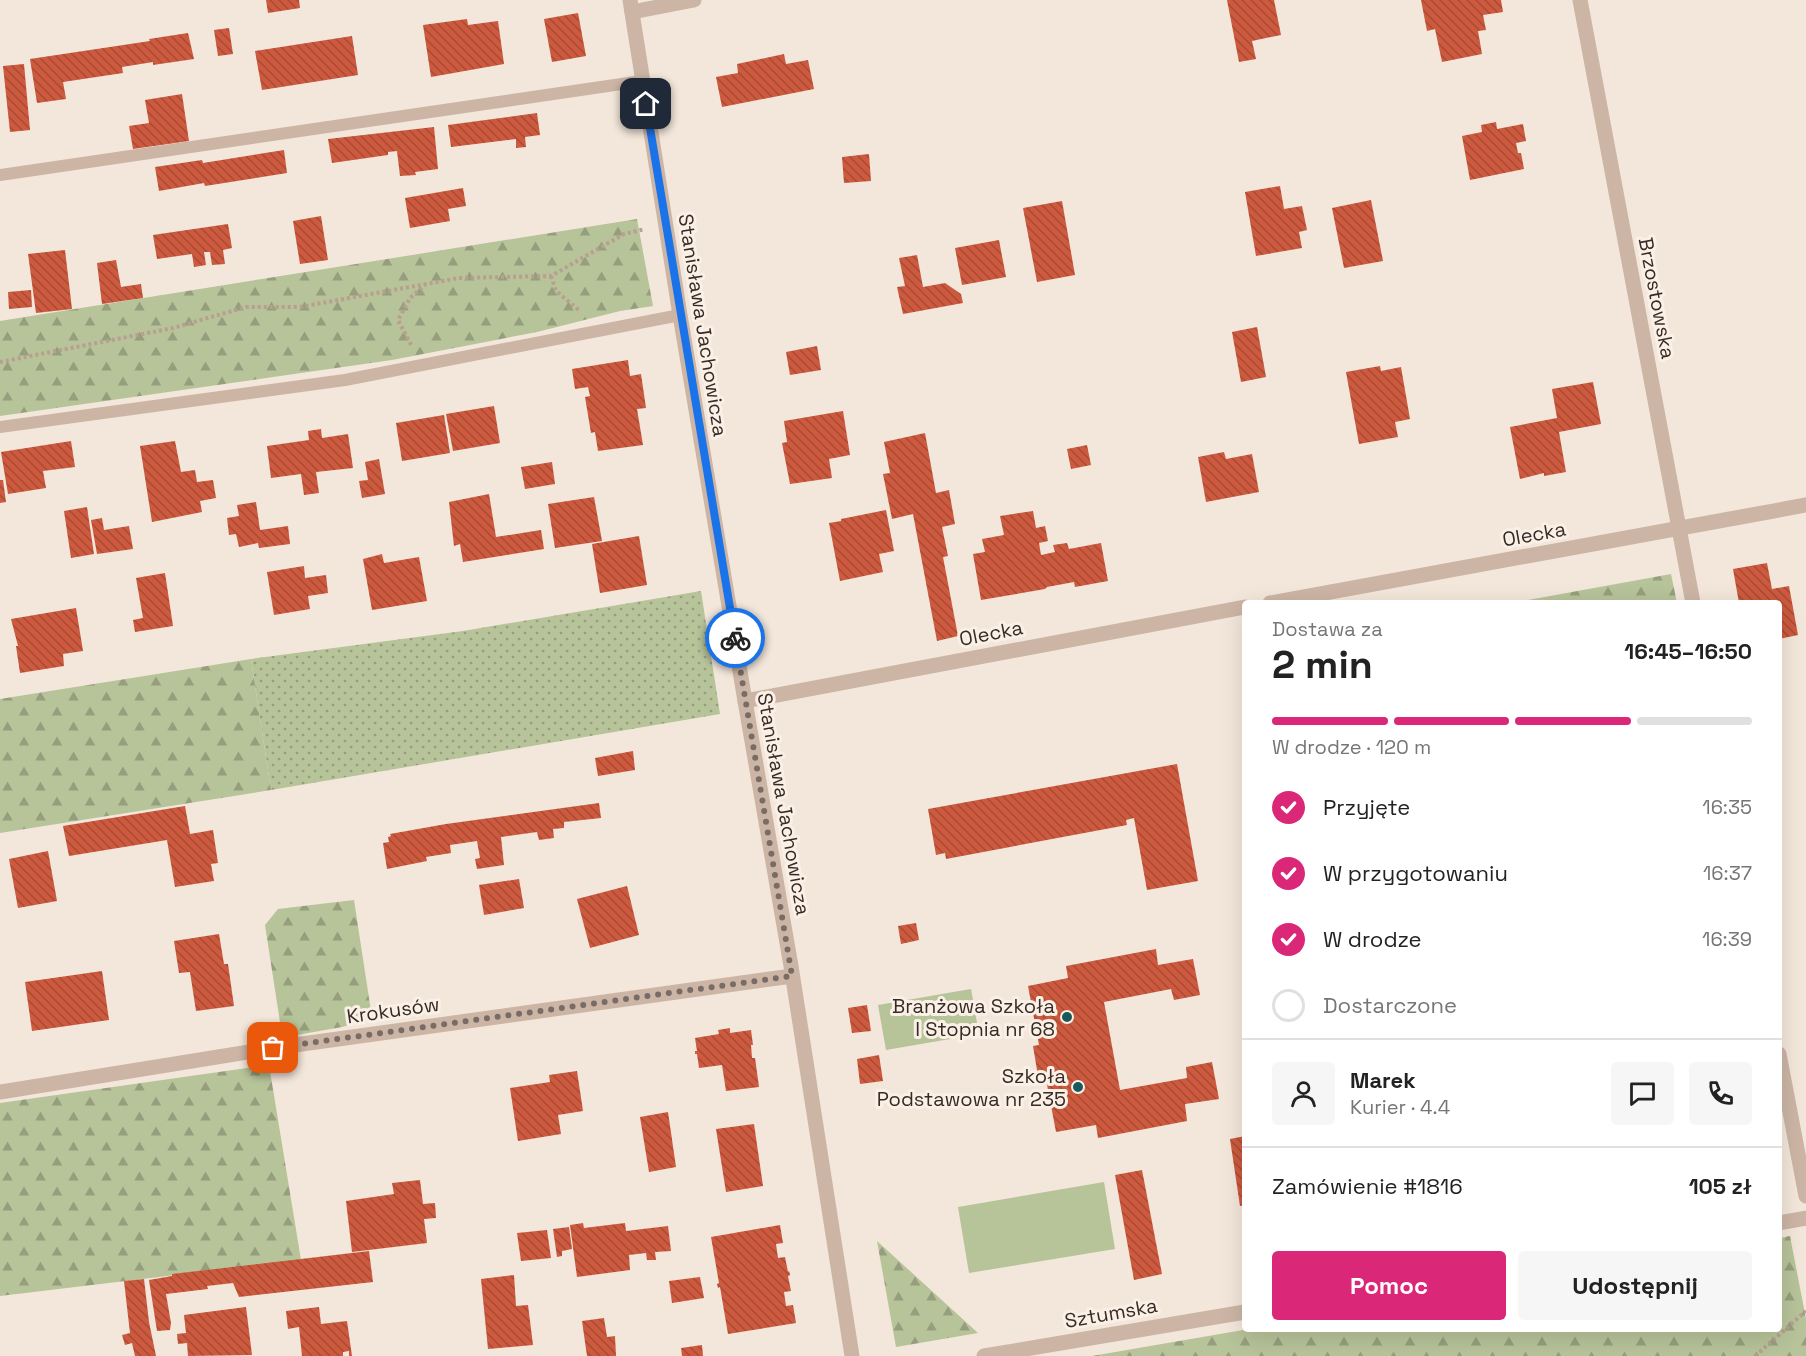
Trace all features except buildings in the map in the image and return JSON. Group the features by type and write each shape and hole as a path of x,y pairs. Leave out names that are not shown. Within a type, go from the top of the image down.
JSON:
{"street":[{"path":"631,6 694,0"},
{"name":"Brzostowska","path":"1580,0 1692,600"},
{"name":"Stanisława Jachowicza","path":"631,6 680,315 792,976 852,1356"},
{"name":"Olecka","path":"1286,600 1806,505"},
{"name":"Olecka","path":"745,701 1242,609"},
{"name":"Krokusów","path":"0,1092 273,1048 792,976"},
{"path":"1782,1070 1806,1196"},
{"path":"1782,1222 1806,1218"},
{"name":"Sztumska","path":"984,1356 1242,1313"}],"lane":[{"path":"0,175 642,81"},
{"path":"0,427 345,380 680,315"}],"path":[{"path":"0,362 173,328 246,307 300,307 459,278 552,276 624,234 645,229"},
{"path":"552,276 556,291 603,330"},
{"path":"425,284 410,298 398,320 410,344 440,362"},
{"path":"1755,1356 1806,1311"}],"green space":[{"path":"637,219 653,306 620,311 537,332 392,360 0,416 0,321"},
{"path":"1671,574 1676,600 1528,600"},
{"path":"701,591 720,714 271,790 251,659 463,631"},
{"path":"251,659 271,790 0,833 0,699"},
{"path":"354,900 372,1018 342,1027 297,1035 280,1022 265,925 278,909"},
{"path":"971,989 979,1034 886,1050 878,1005"},
{"path":"269,1065 301,1260 0,1296 0,1103"},
{"path":"1104,1182 1115,1249 969,1273 958,1207"},
{"path":"1790,1236 1806,1319 1806,1356 1092,1356 1242,1330 1782,1332 1782,1237"},
{"path":"877,1241 978,1333 896,1347"}],"way so far":[{"path":"273,1048 792,976 735,638"}],"place":[{"name":"Branżowa Szkoła I Stopnia nr 68","path":"1067,1017"},
{"name":"Szkoła Podstawowa nr 235","path":"1078,1087"}],"route":[{"path":"646,104 735,638"}]}
